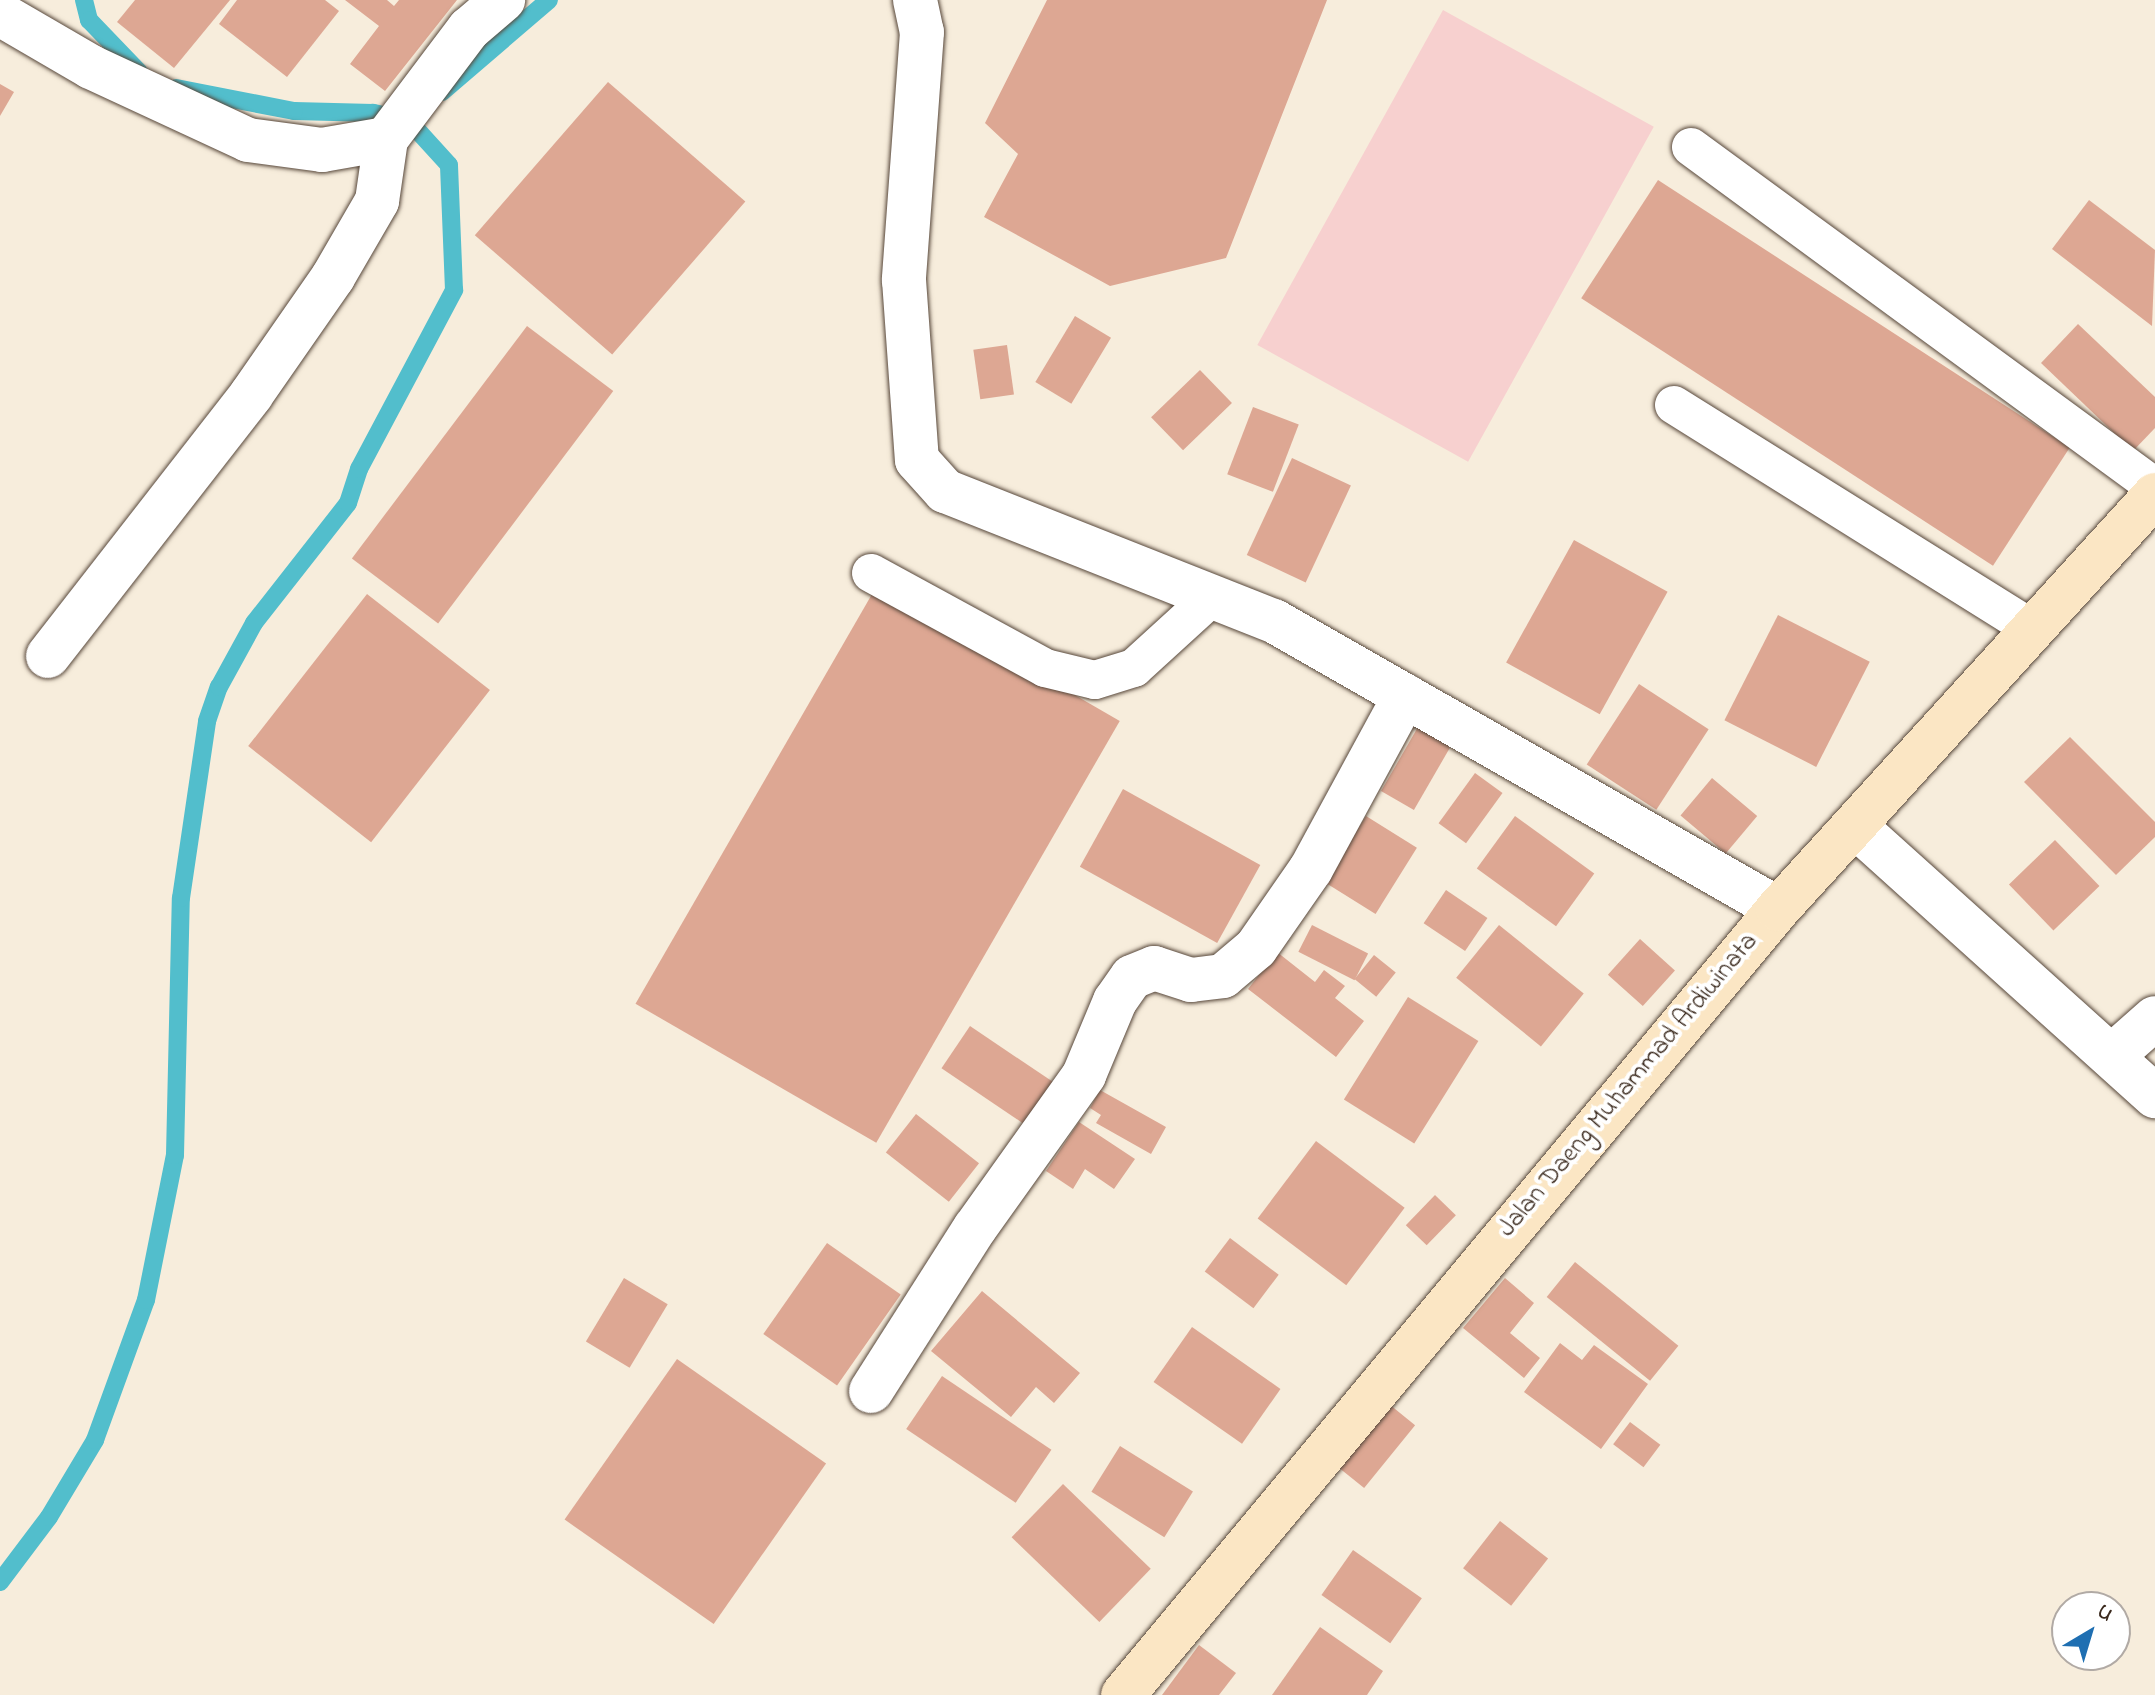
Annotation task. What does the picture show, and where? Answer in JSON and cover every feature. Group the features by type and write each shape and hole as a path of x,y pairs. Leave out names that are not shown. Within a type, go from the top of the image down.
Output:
{"main road":[{"name":"Jalan Daeng Muhammad Ardiwinata","path":"1123,1695 1778,909 2155,495"}],"street":[{"path":"48,656 251,395 333,277 377,201 386,139 469,29 503,0"},
{"path":"915,0 922,32 904,280 917,460 945,491 1274,621 1778,909"},
{"path":"0,14 91,67 248,140 322,150 386,139"},
{"path":"871,1391 975,1228 1084,1075 1115,1001 1132,977 1154,968 1191,980 1223,976 1256,948 1311,869 1405,696"},
{"path":"1855,826 2155,1096"},
{"path":"2112,1056 2155,1018"}],"lane":[{"path":"1691,147 2155,487"},
{"path":"1674,405 2031,628"},
{"path":"871,573 1045,668 1095,680 1134,668 1214,595"}],"shaded area":[{"path":"1443,10 1654,127 1468,462 1257,345"}],"building":[{"path":"135,0 230,0 174,68 117,22"},
{"path":"237,0 325,0 339,11 287,77 219,24"},
{"path":"345,0 387,0 394,6 399,0 457,0 385,91 350,64 379,26"},
{"path":"1047,0 1327,0 1226,258 1110,286 984,217 1018,154 985,123"},
{"path":"608,82 745,201 612,355 475,235"},
{"path":"0,84 14,92 0,116"},
{"path":"1658,180 2070,447 1993,566 1581,298"},
{"path":"2089,200 2155,250 2152,326 2052,249"},
{"path":"1075,316 1111,338 1071,404 1035,382"},
{"path":"2078,324 2155,397 2155,428 2133,451 2041,363"},
{"path":"527,326 613,391 438,623 352,558"},
{"path":"1007,345 1014,395 980,399 973,350"},
{"path":"1200,370 1232,403 1183,450 1151,417"},
{"path":"1253,407 1299,425 1273,492 1227,474"},
{"path":"1292,458 1351,485 1306,582 1247,555"},
{"path":"1574,540 1668,592 1600,714 1506,662"},
{"path":"879,582 1120,721 876,1143 636,1004"},
{"path":"367,594 490,690 371,842 248,746"},
{"path":"1778,615 1870,662 1816,767 1724,720"},
{"path":"1639,684 1709,729 1656,810 1587,765"},
{"path":"1418,727 1451,746 1414,810 1381,791"},
{"path":"2070,737 2155,822 2155,837 2116,875 2024,782"},
{"path":"1475,773 1503,793 1466,843 1439,823"},
{"path":"1712,778 1757,816 1726,853 1681,816"},
{"path":"1123,789 1260,865 1217,943 1080,867"},
{"path":"1366,816 1417,848 1376,914 1325,882"},
{"path":"1515,816 1594,874 1556,926 1477,869"},
{"path":"2055,840 2099,886 2053,930 2009,884"},
{"path":"1446,890 1487,918 1465,951 1424,923"},
{"path":"1312,925 1368,954 1355,980 1298,952"},
{"path":"1499,925 1584,994 1541,1046 1456,978"},
{"path":"1640,939 1675,970 1643,1006 1608,975"},
{"path":"1277,952 1315,982 1324,970 1345,986 1335,998 1364,1021 1336,1057 1248,989"},
{"path":"1374,955 1396,973 1376,997 1354,979"},
{"path":"1408,997 1478,1041 1414,1144 1344,1100"},
{"path":"970,1026 1055,1084 1027,1126 941,1068"},
{"path":"1100,1090 1166,1127 1151,1154 1096,1123 1101,1115 1090,1108"},
{"path":"916,1114 979,1163 949,1202 886,1153"},
{"path":"1079,1122 1135,1159 1114,1189 1085,1169 1073,1189 1046,1171"},
{"path":"1316,1141 1405,1208 1346,1285 1258,1218"},
{"path":"1435,1195 1456,1215 1427,1245 1406,1225"},
{"path":"1230,1238 1279,1275 1253,1308 1205,1272"},
{"path":"827,1243 901,1295 837,1386 763,1334"},
{"path":"1575,1262 1678,1346 1650,1381 1547,1297"},
{"path":"624,1278 668,1304 630,1368 586,1341"},
{"path":"1505,1278 1534,1303 1510,1333 1540,1358 1524,1378 1463,1328"},
{"path":"982,1291 1080,1373 1054,1403 1036,1387 1011,1417 931,1351"},
{"path":"1192,1327 1280,1389 1242,1444 1154,1382"},
{"path":"1560,1343 1582,1360 1594,1345 1648,1384 1601,1449 1524,1392"},
{"path":"677,1359 826,1463 714,1624 565,1520"},
{"path":"942,1376 1051,1450 1016,1503 906,1429"},
{"path":"1384,1400 1415,1425 1364,1488 1333,1463"},
{"path":"1630,1422 1660,1445 1643,1467 1613,1444"},
{"path":"1120,1446 1193,1492 1164,1537 1091,1492"},
{"path":"1063,1484 1151,1569 1099,1622 1012,1537"},
{"path":"1500,1521 1548,1559 1511,1606 1463,1568"},
{"path":"1353,1550 1422,1598 1390,1643 1321,1595"},
{"path":"1320,1627 1383,1671 1367,1695 1272,1695"},
{"path":"1199,1645 1236,1673 1219,1695 1162,1695"}],"waterway":[{"path":"84,0 89,20 139,72"},
{"path":"442,92 549,0"},
{"path":"0,1582 49,1517 95,1440 146,1300 175,1155 181,898 207,721 219,687 254,623 348,503 359,469 454,290 449,165 409,121 373,113 294,111 176,88"}]}
